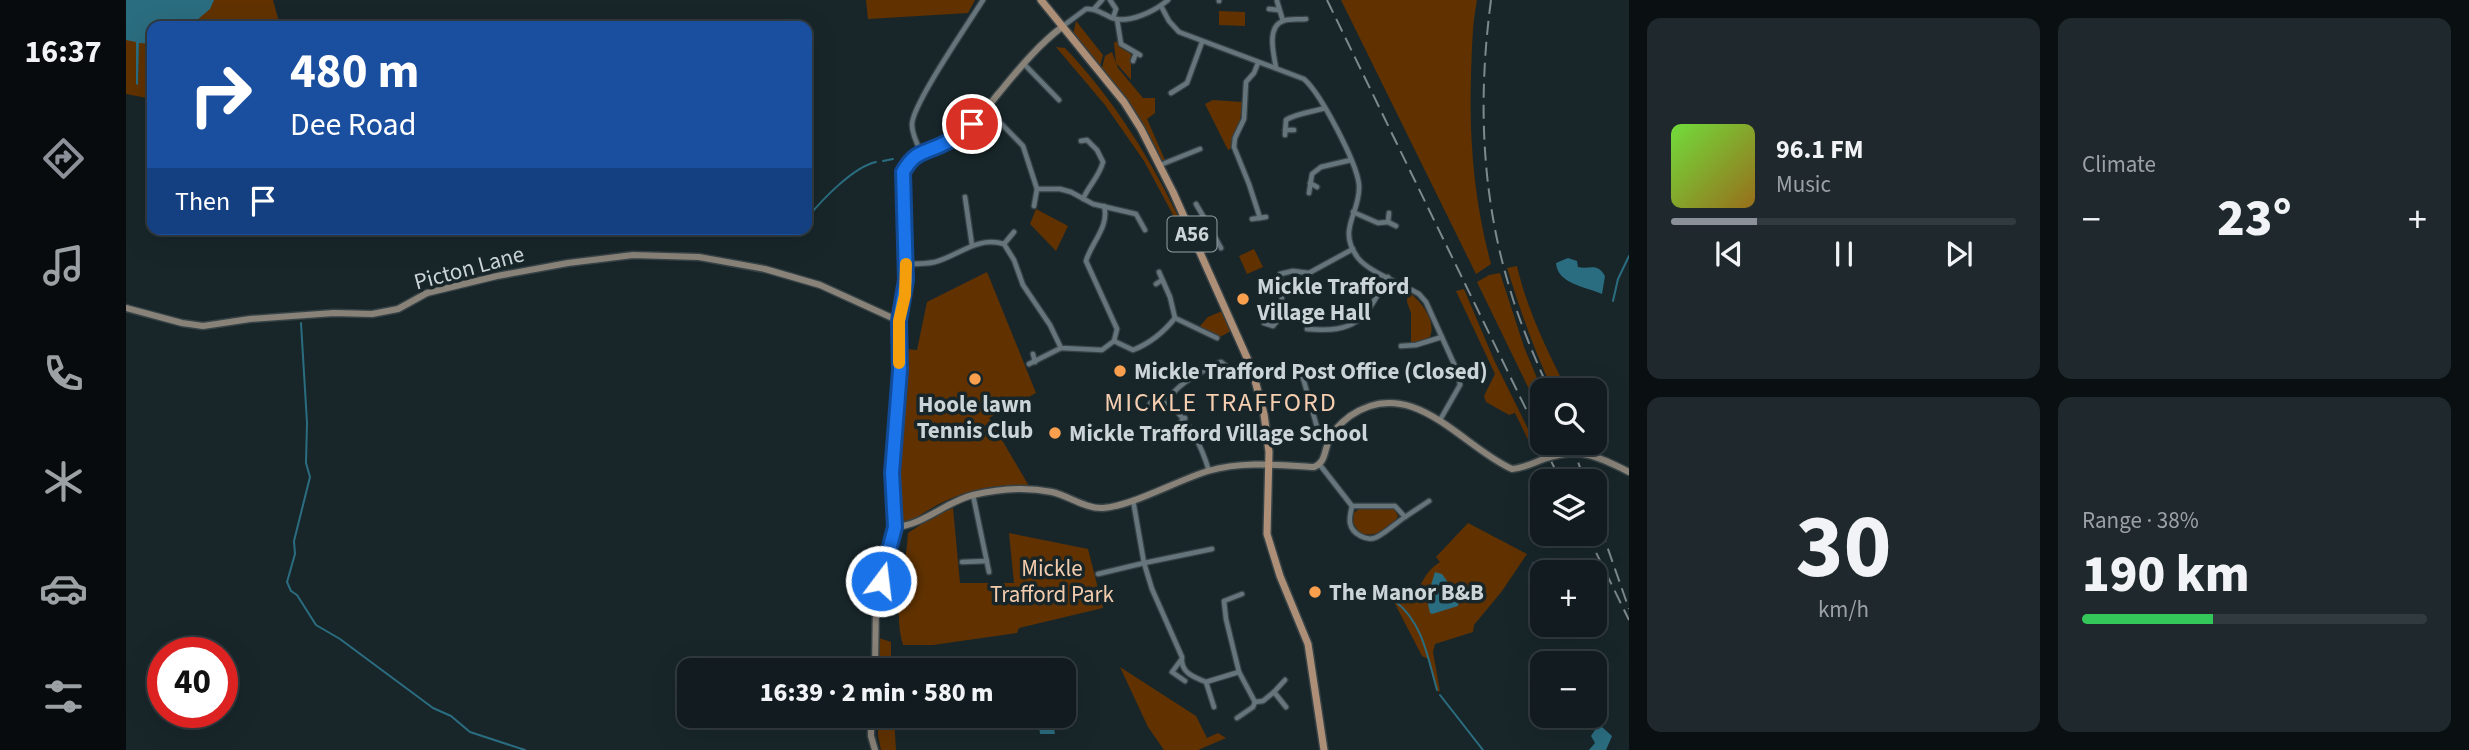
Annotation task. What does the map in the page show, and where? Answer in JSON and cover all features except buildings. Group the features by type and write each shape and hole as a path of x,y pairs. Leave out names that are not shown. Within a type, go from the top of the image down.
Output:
{"main road":[{"name":"A56","path":"1041,0 1124,103 1160,165 1252,369 1264,414 1269,464 1267,534 1280,576 1308,644 1324,750"}],"street":[{"path":"921,152 912,125 914,114 983,0"},
{"path":"1094,9 1102,0"},
{"path":"1110,0 1116,9 1115,19 1121,44 1138,54 1133,61"},
{"path":"874,658 876,601 895,527 892,473 900,370 899,321 905,295 906,264 903,172 910,160 921,152 952,139 972,124 1023,64 1062,27 1086,9 1094,9 1115,19 1138,16 1168,0"},
{"path":"1278,1 1278,10 1283,21"},
{"path":"1161,6 1169,21 1180,32 1304,79 1318,94 1351,160 1359,183 1358,198 1349,225 1353,250 1360,260 1419,293 1426,302 1460,382 1440,421"},
{"path":"1269,9 1278,10"},
{"path":"1276,68 1273,35 1277,26 1283,21 1306,19"},
{"path":"1171,93 1187,83 1202,42"},
{"path":"1258,63 1246,82 1244,119 1234,147 1250,184 1260,218"},
{"path":"1023,64 1059,100"},
{"path":"986,108 1023,146 1037,189 1034,206"},
{"path":"1294,130 1285,133 1286,120 1325,108"},
{"path":"1080,141 1087,140 1097,150 1103,162 1100,174 1087,189 1083,200"},
{"path":"1160,165 1200,149"},
{"path":"1309,193 1312,174 1321,167 1351,160"},
{"path":"1310,183 1317,187"},
{"path":"1037,189 1060,189 1083,200 1136,214 1145,230"},
{"path":"965,197 972,245"},
{"path":"1196,204 1221,248"},
{"path":"1029,365 1061,348 1102,350 1114,341 1117,329 1086,261 1104,223 1104,206"},
{"path":"1353,212 1378,223 1388,222 1396,226"},
{"path":"1388,222 1389,213"},
{"path":"1252,219 1266,217"},
{"path":"1190,229 1206,221"},
{"path":"1004,244 1014,232"},
{"path":"906,264 935,262 972,245 992,240 1004,244 1014,260 1023,285 1050,325 1061,348"},
{"path":"1264,323 1273,326 1280,319 1283,306 1280,274 1293,271 1309,273 1353,250"},
{"name":"Picton Lane","path":"126,308 203,326 250,319 334,313 372,314 398,309 427,293 496,276 633,255 699,257 765,269 830,289 899,321"},
{"path":"1159,272 1170,297 1175,318"},
{"path":"1307,329 1333,332 1352,324 1368,312 1388,277"},
{"path":"1156,284 1162,280"},
{"path":"1114,341 1133,350 1158,338 1175,318"},
{"path":"1175,318 1217,338"},
{"path":"1401,345 1416,345 1442,337"},
{"path":"1033,354 1035,362"},
{"path":"1170,404 1169,398 1173,393 1194,375 1221,362 1225,365"},
{"path":"1299,364 1319,435 1329,440"},
{"path":"1150,401 1170,404 1185,418 1200,443 1209,471"},
{"path":"1320,465 1329,440 1344,421 1364,408 1389,404 1421,409 1513,469 1559,454 1585,452 1629,472"},
{"path":"1154,441 1167,434 1185,418"},
{"path":"895,527 910,526 948,504 973,495 1030,490 1053,492 1102,508 1209,471 1238,465 1320,465"},
{"path":"1320,465 1352,506 1350,522 1353,530 1362,537 1377,537 1429,501"},
{"path":"973,495 989,572"},
{"path":"1133,499 1144,563 1185,670 1191,676 1206,682 1239,672"},
{"path":"1352,506 1395,506 1405,517"},
{"path":"1098,573 1212,549"},
{"path":"962,562 987,561"},
{"path":"1242,594 1224,601 1239,672 1255,702"},
{"path":"1181,660 1172,672 1185,681"},
{"path":"1255,702 1263,701 1285,680"},
{"path":"1206,682 1213,707"},
{"path":"1274,692 1286,707"},
{"path":"1237,718 1253,707 1255,702"},
{"path":"871,728 875,750"}],"green space":[{"path":"126,0 136,0 138,84 139,0 273,0 279,21 147,21 147,98 126,94"},
{"path":"866,0 975,0 968,13 868,19"},
{"path":"1341,0 1477,0 1472,57 1472,147 1480,217 1491,264 1476,274"},
{"path":"1219,11 1245,12 1245,26 1219,25"},
{"path":"1076,21 1103,55 1100,66 1073,35"},
{"path":"1117,41 1121,48 1131,54 1131,80 1116,63 1114,43"},
{"path":"1056,47 1065,48 1116,110 1144,153 1182,224 1179,226 1144,161 1105,105"},
{"path":"1112,52 1118,68 1143,98 1155,98 1155,113 1147,119 1165,160 1161,160 1135,114 1102,68 1105,56"},
{"path":"1213,100 1242,102 1240,125 1233,137 1232,148 1228,150 1205,104"},
{"path":"1036,209 1068,226 1056,251 1030,224"},
{"path":"1254,249 1263,267 1247,274 1239,256"},
{"path":"1517,266 1532,314 1561,378 1548,378 1507,268"},
{"name":"Hoole lawn Tennis Club","path":"987,272 1036,393 989,418 1029,486 997,486 966,493 938,505 910,522 905,521 897,511 904,349 917,350 927,302"},
{"path":"1500,273 1537,378 1530,378 1530,391 1477,282 1489,275"},
{"path":"1464,289 1494,360 1530,433 1530,444 1515,413 1509,415 1486,402 1484,396 1495,374 1456,291"},
{"path":"1408,292 1418,300 1430,318 1430,337 1417,343 1411,342"},
{"path":"1222,311 1231,331 1220,337 1199,327 1208,317"},
{"name":"Mickle Trafford Park","path":"953,508 960,583 1014,583 1009,533 1088,549 1103,608 1019,628 1017,633 933,645 903,645 899,604 908,533"},
{"path":"1360,508 1394,509 1398,516 1382,532 1359,533 1353,522 1354,513"},
{"path":"1468,523 1527,554 1474,625 1473,632 1435,644 1433,652 1440,691 1438,692 1428,659 1422,656 1394,602 1405,599 1417,590 1428,573 1440,562 1436,557"},
{"path":"879,638 891,642 891,658 879,658"},
{"path":"1120,667 1196,716 1207,738 1218,733 1226,738 1198,750 1164,750 1148,727"},
{"path":"878,728 895,728 896,750 881,750"}],"water":[{"path":"126,0 214,0 210,9 196,21 147,21 147,44 139,43 138,85 136,42 126,40"},
{"path":"1568,258 1577,261 1578,267 1596,268 1602,272 1605,276 1602,294 1574,284 1562,276 1556,263"},
{"path":"1435,572 1442,574 1459,598 1458,606 1432,614 1425,591 1431,585"},
{"path":"1039,728 1054,728 1055,734 1040,734"},
{"path":"1596,728 1603,728 1612,736 1606,750 1589,750 1595,743 1591,736"}],"waterway":[{"path":"883,161 893,159"},
{"path":"812,213 848,177 876,162"},
{"path":"1613,301 1618,279 1629,256"},
{"path":"301,323 307,423 306,463 310,477 287,582 291,591 297,595 316,625 340,639 433,708 451,716 470,732 525,750"},
{"path":"1396,602 1413,620 1427,654 1437,690"},
{"path":"1440,695 1483,750"}],"railway":[{"path":"1327,0 1530,417"},
{"path":"1491,0 1484,72 1484,108 1493,216 1513,299 1544,378"},
{"path":"1548,455 1555,469"},
{"path":"1575,455 1581,469"},
{"path":"1593,546 1629,620"},
{"path":"1607,546 1629,609"}],"slow traffic":[{"path":"899,363 899,321 905,295 906,264"}],"place":[{"name":"Mickle Trafford Village Hall","path":"1243,299"},
{"name":"Mickle Trafford Post Office (Closed)","path":"1120,371"},
{"name":"Hoole lawn Tennis Club","path":"975,379"},
{"name":"Mickle Trafford Village School","path":"1055,433"},
{"name":"The Manor B&B","path":"1315,592"}],"district":[{"name":"MICKLE TRAFFORD","path":"1221,402"}],"route":[{"path":"881,581 895,527 892,473 900,370 899,321 906,280 903,172 910,160 921,152 952,139 972,124"}]}
